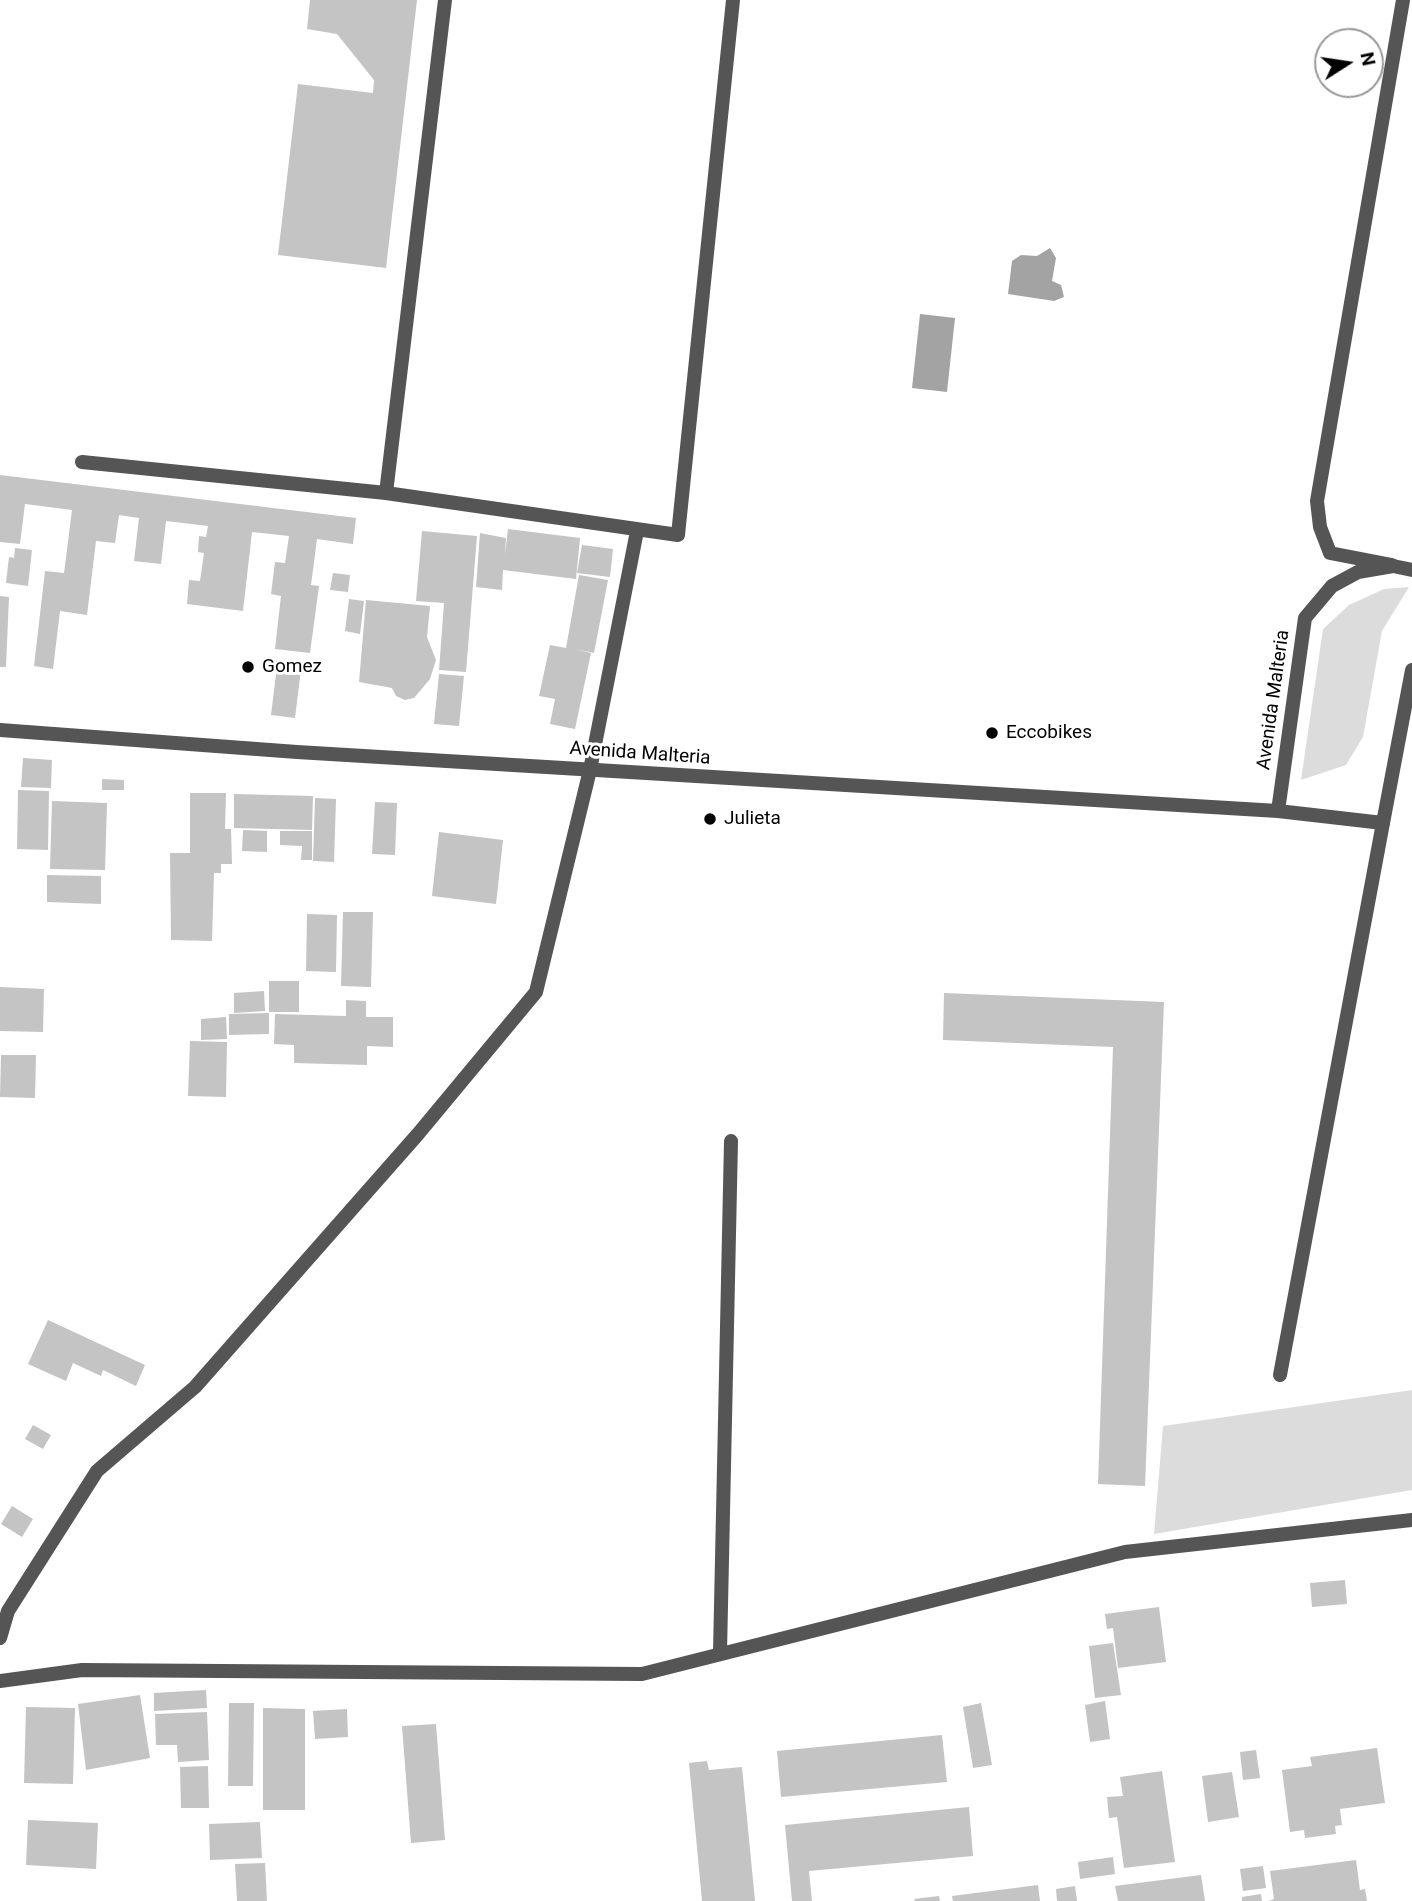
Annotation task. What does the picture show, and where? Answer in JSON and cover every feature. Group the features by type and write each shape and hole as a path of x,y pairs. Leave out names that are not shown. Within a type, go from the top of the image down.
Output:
{"street":[{"path":"386,493 445,0"},
{"path":"82,462 386,493 678,535 733,0"},
{"name":"Avenida Malteria","path":"1403,0 1317,501 1320,527 1330,553 1412,570"},
{"path":"0,1638 8,1611 97,1471 195,1387 418,1134 536,992 590,770 637,531"},
{"name":"Avenida Malteria","path":"1278,811 1305,618 1332,586 1358,572 1393,566"},
{"path":"1280,1375 1412,670"},
{"name":"Avenida Malteria","path":"0,730 590,770 1278,811 1383,823"},
{"path":"720,1652 731,1141"},
{"path":"0,1681 82,1670 642,1674 720,1652 1125,1552 1412,1520"}],"shaded area":[{"path":"1050,248 1056,258 1052,281 1061,285 1064,297 1054,301 1008,294 1012,261 1021,255 1037,256"},
{"path":"920,314 955,318 947,392 912,388"},
{"path":"1409,587 1382,631 1363,737 1346,765 1301,780 1323,629 1349,605 1384,589"},
{"path":"1412,1390 1412,1490 1154,1534 1163,1426"}],"building":[{"path":"310,0 417,0 386,268 278,255 298,84 373,93 374,80 337,34 307,29"},
{"path":"0,475 356,518 353,544 317,539 311,585 319,586 310,653 275,649 281,596 271,594 275,562 285,563 289,536 252,532 243,611 187,604 189,580 200,581 204,553 198,552 199,536 206,537 208,526 166,521 161,564 134,561 139,518 119,515 115,543 96,541 87,615 60,611 53,669 34,666 45,571 64,573 72,510 25,504 20,544 0,542"},
{"path":"508,529 580,538 576,579 503,570 502,590 476,587 480,533 506,538 505,555"},
{"path":"422,531 477,536 466,672 439,670 444,603 416,601"},
{"path":"582,545 613,549 610,577 577,573"},
{"path":"15,548 32,550 28,586 6,583 9,557 14,558"},
{"path":"333,573 350,575 348,592 330,590"},
{"path":"579,575 608,580 594,653 575,649 591,653 575,729 550,724 555,699 539,696 550,645 566,648"},
{"path":"0,596 9,597 6,667 0,667"},
{"path":"349,599 364,601 360,634 345,631"},
{"path":"366,600 430,606 427,637 436,660 430,679 414,698 405,700 396,696 392,688 359,682"},
{"path":"277,666 301,669 295,718 271,715"},
{"path":"439,674 464,676 459,726 434,724"},
{"path":"23,758 52,760 51,788 21,787"},
{"path":"102,779 124,780 124,790 102,790"},
{"path":"18,790 49,791 48,850 17,849"},
{"path":"190,793 226,793 225,829 231,829 232,864 221,864 221,873 214,873 212,941 171,940 170,853 190,853"},
{"path":"234,794 313,796 312,830 234,828"},
{"path":"315,798 336,799 334,862 313,861"},
{"path":"52,801 107,803 105,870 50,869"},
{"path":"375,802 397,803 395,855 372,854"},
{"path":"243,830 267,831 267,852 242,851"},
{"path":"280,831 312,831 312,860 301,860 302,846 280,845"},
{"path":"439,832 503,840 496,904 432,896"},
{"path":"47,875 101,876 101,904 47,902"},
{"path":"343,912 373,912 371,987 341,986"},
{"path":"307,914 337,915 336,972 306,971"},
{"path":"269,981 299,981 299,1012 269,1012"},
{"path":"0,987 44,989 43,1032 0,1031"},
{"path":"264,991 265,1011 234,1013 234,993"},
{"path":"944,993 1164,1002 1145,1486 1098,1484 1113,1047 943,1040"},
{"path":"346,1000 366,1001 366,1017 393,1017 393,1047 367,1046 367,1065 294,1063 294,1045 274,1044 275,1014 346,1016"},
{"path":"269,1013 269,1034 229,1035 229,1014"},
{"path":"226,1017 227,1039 201,1040 201,1019"},
{"path":"190,1041 227,1042 226,1097 188,1096"},
{"path":"1,1055 36,1055 35,1098 0,1097"},
{"path":"48,1320 145,1365 136,1386 103,1370 101,1376 73,1363 66,1381 28,1364"},
{"path":"33,1425 51,1435 43,1449 25,1439"},
{"path":"12,1506 33,1519 22,1537 1,1524"},
{"path":"1345,1580 1347,1604 1312,1607 1310,1583"},
{"path":"1159,1607 1166,1662 1118,1668 1113,1628 1107,1629 1105,1614"},
{"path":"1113,1643 1121,1695 1095,1698 1089,1646"},
{"path":"206,1690 207,1708 154,1711 154,1693"},
{"path":"140,1695 150,1758 86,1770 78,1704"},
{"path":"1105,1701 1110,1739 1090,1742 1085,1705"},
{"path":"229,1703 254,1703 253,1786 228,1786"},
{"path":"981,1703 992,1765 973,1768 963,1707"},
{"path":"26,1707 75,1708 73,1784 24,1783"},
{"path":"263,1708 305,1709 305,1810 263,1810"},
{"path":"347,1709 348,1737 315,1739 313,1711"},
{"path":"207,1712 209,1760 178,1762 177,1745 156,1745 155,1714"},
{"path":"436,1724 445,1840 411,1843 402,1726"},
{"path":"942,1735 947,1782 781,1797 777,1751"},
{"path":"1377,1748 1385,1803 1340,1809 1342,1825 1335,1826 1336,1834 1305,1838 1304,1830 1290,1832 1282,1770 1312,1766 1310,1757"},
{"path":"1256,1750 1260,1778 1243,1780 1240,1752"},
{"path":"707,1761 709,1770 742,1767 755,1901 702,1901 689,1763"},
{"path":"208,1766 209,1808 181,1808 180,1767"},
{"path":"1162,1771 1175,1862 1124,1868 1117,1817 1109,1818 1107,1797 1123,1796 1120,1777"},
{"path":"1232,1772 1239,1817 1208,1822 1202,1776"},
{"path":"969,1807 973,1856 809,1871 812,1901 792,1901 785,1825"},
{"path":"28,1820 98,1823 96,1869 26,1865"},
{"path":"260,1822 262,1858 210,1860 209,1824"},
{"path":"1113,1857 1115,1874 1080,1879 1078,1862"},
{"path":"1356,1860 1360,1890 1365,1889 1367,1901 1268,1901 1274,1899 1270,1871"},
{"path":"265,1863 267,1901 237,1901 235,1864"},
{"path":"1263,1866 1266,1888 1243,1891 1240,1869"},
{"path":"1201,1875 1205,1901 1118,1901 1115,1886"},
{"path":"1038,1885 1040,1901 953,1901 952,1896"},
{"path":"1075,1886 1077,1901 1057,1901 1056,1889"},
{"path":"1261,1894 1262,1901 1242,1901 1242,1897"},
{"path":"939,1896 940,1901 914,1899"}],"place":[{"name":"Gomez","path":"248,667"},
{"name":"Eccobikes","path":"992,733"},
{"name":"Julieta","path":"710,819"}]}
